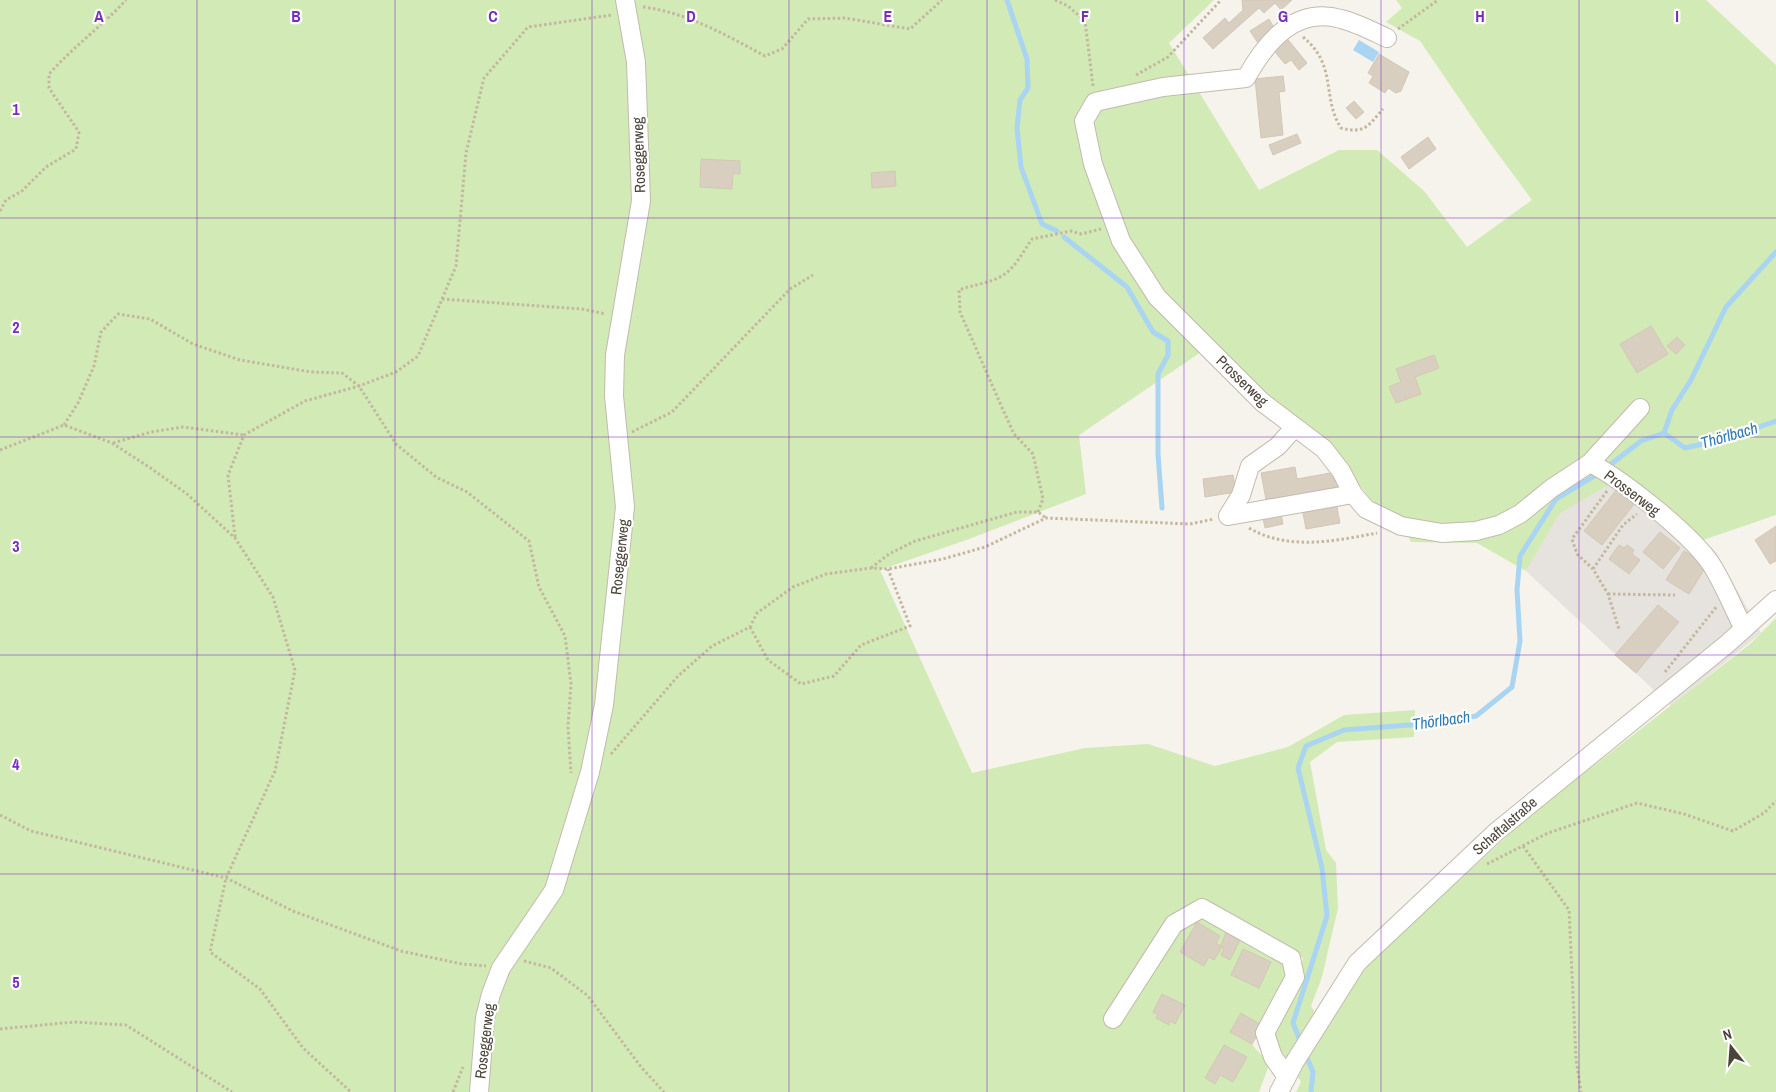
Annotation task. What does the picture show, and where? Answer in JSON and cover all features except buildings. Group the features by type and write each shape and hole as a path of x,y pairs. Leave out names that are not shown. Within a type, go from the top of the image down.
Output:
{"street":[{"name":"Roseggerweg","path":"479,1092 485,1018 491,994 505,962 554,890 590,772 604,705 625,507 614,396 615,355 641,200 636,62 626,6"},
{"path":"1095,102 1163,87 1246,78 1260,53 1276,36 1305,17 1340,18 1387,38"},
{"name":"Prosserweg","path":"1095,102 1084,121 1093,164 1120,241 1158,297 1262,402 1324,449 1340,470 1353,494 1366,509 1401,526 1442,532 1476,531 1499,525 1520,514 1552,488 1594,465 1649,504 1706,558 1727,594 1744,630"},
{"path":"1594,465 1640,408"},
{"path":"1228,516 1241,496 1250,466 1278,446 1294,428"},
{"path":"1228,516 1353,494"},
{"name":"Schaftalstraße","path":"1287,1077 1356,963 1496,832 1744,630 1776,600"},
{"path":"1113,1019 1174,924 1202,908 1291,958 1295,977 1265,1033 1273,1057 1287,1077"}],"path":[{"path":"0,212 6,200 22,191 46,167 76,149 79,132 48,88 49,74 82,42 103,25 126,0"},
{"path":"112,444 151,432 184,428 244,435 305,401 359,386 396,372 418,356 456,266 466,152 484,78 528,27 626,6 667,10 717,30 765,56 782,49 808,20 845,18 910,29 942,0"},
{"path":"1055,0 1068,6 1085,21 1095,102"},
{"path":"1131,78 1168,57 1221,0"},
{"path":"1387,38 1438,0"},
{"path":"1291,27 1310,43 1326,67 1333,115 1341,128 1354,131 1366,128 1383,109"},
{"path":"1038,512 1043,499 1032,454 1014,434 1000,404 960,312 959,290 973,284 999,278 1013,267 1032,239 1070,231 1081,234 1115,225"},
{"path":"618,440 672,412 790,289 813,275"},
{"path":"442,299 582,309 621,318"},
{"path":"0,450 64,425 78,403 94,366 101,332 118,314 150,319 193,344 240,360 311,372 342,373 359,386 396,444 436,477 468,492 529,541 539,587 565,636 571,684 568,727 571,774"},
{"path":"64,425 112,444 187,494 235,538 272,597 295,670 275,771 226,878 210,952 260,989 303,1048 351,1092"},
{"path":"235,538 228,475 244,435"},
{"path":"1616,480 1572,539 1577,554 1593,569 1608,594 1619,629"},
{"path":"1593,569 1623,524 1649,504"},
{"path":"871,568 889,554 916,541 952,533 1017,512 1038,512 1046,518"},
{"path":"590,772 598,770 678,676 712,646 750,627 757,613 793,587 826,574 871,568 888,569 943,560 986,547 1046,518 1190,524 1228,516 1264,537 1289,542 1335,541 1401,526"},
{"path":"750,627 768,660 801,684 834,676 861,645 910,626 888,569"},
{"path":"1608,594 1676,595"},
{"path":"1663,676 1703,622 1727,594"},
{"path":"1482,866 1548,833 1637,803 1684,814 1733,831 1764,813 1776,801"},
{"path":"0,816 31,831 226,878 293,911 401,951 462,964 505,962 551,968 588,996 641,1067 664,1092"},
{"path":"1523,846 1568,910 1576,1060 1581,1092"},
{"path":"0,1029 74,1022 126,1025 232,1092"}],"shaded area":[{"path":"1629,476 1716,552 1761,633 1671,706 1526,571 1558,514 1603,488"}],"green space":[{"path":"0,0 1214,0 1169,43 1259,190 1339,150 1377,150 1424,191 1467,247 1532,200 1487,139 1420,41 1386,22 1402,8 1396,0 1706,0 1776,65 1776,515 1703,540 1629,476 1603,488 1559,514 1526,571 1477,543 1411,542 1399,518 1371,500 1347,468 1201,352 1079,435 1086,494 969,539 880,570 972,773 1085,748 1148,744 1215,766 1288,747 1344,715 1415,710 1414,737 1337,742 1310,762 1326,850 1336,863 1338,908 1322,977 1311,1006 1326,1030 1368,964 1529,816 1750,644 1776,618 1776,1092 1296,1092 1301,1082 1273,1038 1299,981 1303,958 1282,946 1286,963 1286,982 1252,1044 1269,1065 1259,1092 0,1092"}],"water":[{"path":"1359,40 1379,52 1373,62 1353,50"}],"waterway":[{"path":"1007,0 1027,59 1028,88 1020,100 1017,128 1021,167 1042,224 1057,231"},
{"path":"1064,237 1127,287 1153,332 1168,341 1168,355 1158,374 1158,454 1162,508"},
{"path":"1664,433 1672,410 1691,380 1726,307 1776,252"},
{"name":"Thörlbach","path":"1606,468 1641,441 1664,433 1685,448 1724,439 1776,421"},
{"name":"Thörlbach","path":"1301,1043 1293,1023 1327,916 1322,868 1298,768 1306,746 1344,730 1436,723 1476,716 1512,687 1520,641 1517,590 1520,556 1556,499 1599,473"},
{"name":"Thörlbach","path":"1305,1053 1313,1072 1311,1092"}]}
